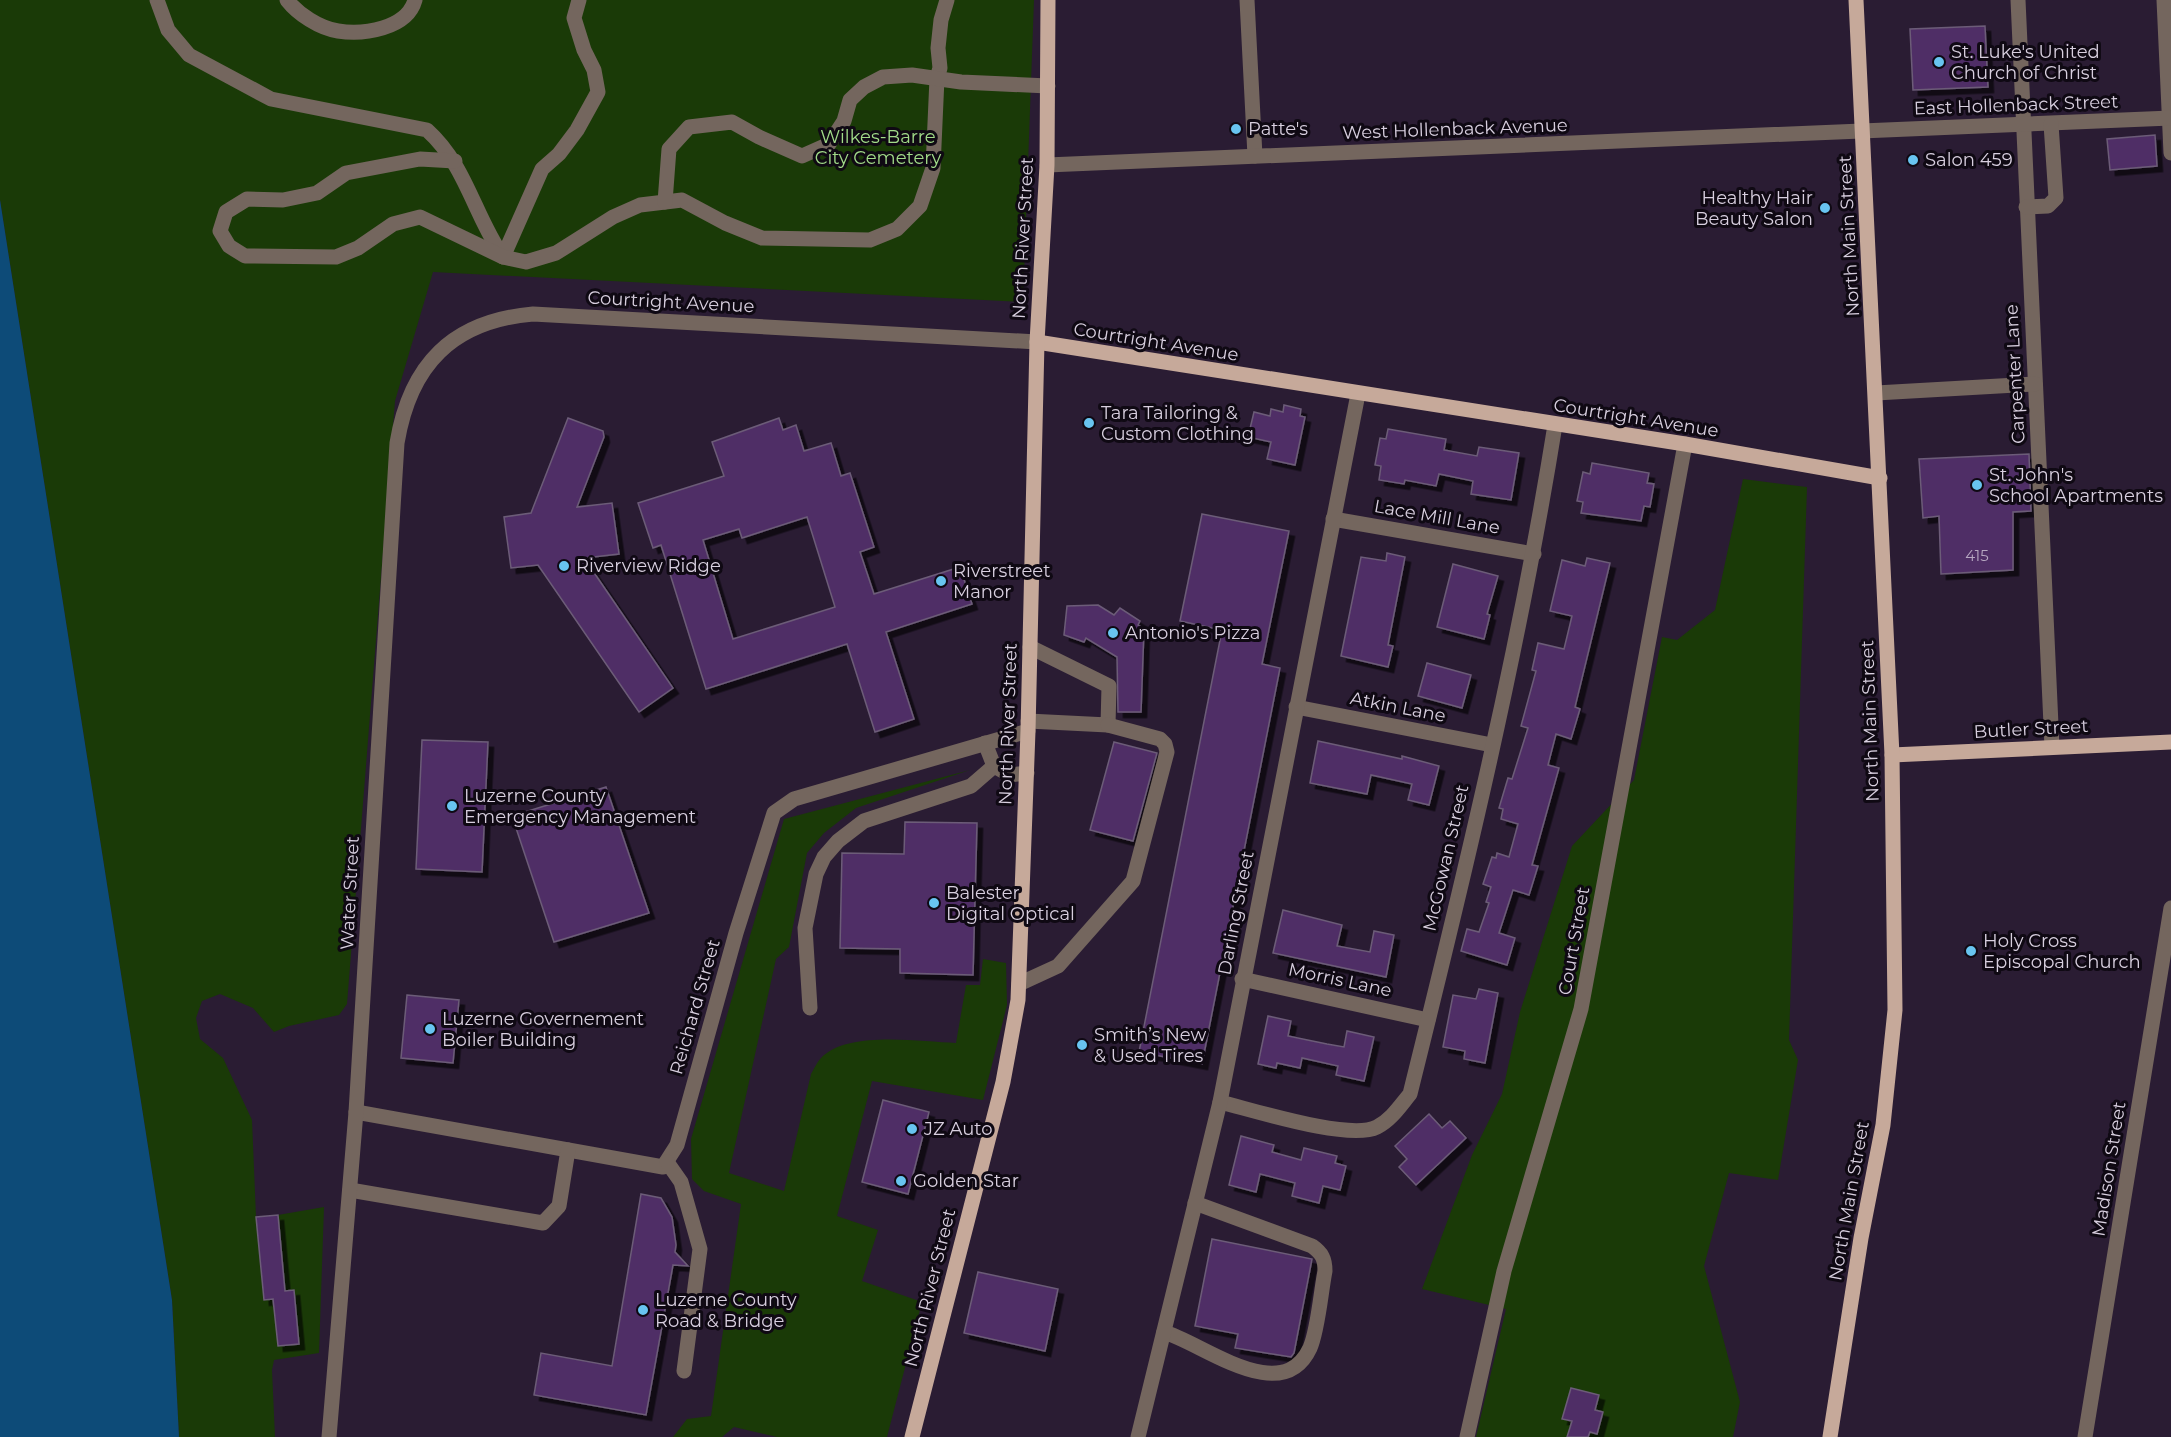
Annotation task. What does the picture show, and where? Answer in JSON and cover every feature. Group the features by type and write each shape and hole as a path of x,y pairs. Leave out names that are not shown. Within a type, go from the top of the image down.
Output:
{"main road":[{"name":"North River Street","path":"912,1437 1003,1082 1019,984 1027,773 1037,342 1047,165 1048,0"},
{"name":"North Main Street","path":"1830,1437 1861,1238 1883,1125 1895,1010 1892,755 1856,0"},
{"name":"Courtright Avenue","path":"1037,342 1685,444 1880,478"},
{"name":"Butler Street","path":"1892,755 2171,742"}],"street":[{"path":"158,0 168,30 189,55 271,99 427,129 443,144 455,161 475,201 486,233 503,257"},
{"path":"287,0 297,13 337,31 368,31 393,25 412,9 414,0"},
{"path":"503,257 542,169 559,154 577,129 598,92 594,70 574,18 579,0"},
{"path":"455,161 420,159 383,165 346,172 317,193 283,200 247,199 226,212 220,231 229,246 245,256 336,257 358,248 393,224 420,217 503,257 526,262 556,253 613,218 640,205 682,200 725,223 762,238 870,240 897,229 920,206 933,168 937,78 940,68 938,48 941,20 947,0"},
{"path":"1247,0 1255,156"},
{"name":"Carpenter Lane","path":"2018,0 2052,747"},
{"path":"2164,0 2171,153"},
{"path":"665,202 666,163 669,148 689,127 732,122 802,156 829,144 836,136 850,100 864,87 883,77 912,75 1048,86"},
{"name":"East Hollenback Street","path":"1863,131 2170,118"},
{"path":"2026,207 2048,206 2056,198 2051,124"},
{"name":"West Hollenback Avenue","path":"1047,165 1863,131"},
{"name":"Courtright Avenue","path":"432,359 454,340 478,326 510,316 542,314 1037,342"},
{"name":"Water Street","path":"329,1437 356,1112 397,443 402,412 410,394 432,359"},
{"path":"1876,393 2035,384"},
{"name":"Darling Street","path":"1138,1437 1220,1101 1358,394"},
{"name":"McGowan Street","path":"1220,1101 1344,1132 1376,1128 1394,1113 1410,1094 1492,745 1534,554 1555,425"},
{"name":"Court Street","path":"1467,1437 1504,1271 1581,1009 1685,444"},
{"name":"Lace Mill Lane","path":"1333,519 1534,554"},
{"path":"1030,647 1109,686 1108,724"},
{"name":"Atkin Lane","path":"1296,707 1492,745"},
{"name":"Reichard Street","path":"667,1162 677,1145 736,933 774,813 794,799 985,743 1028,726 1108,724 1160,739 1166,744 1167,752 1132,881 1058,966 1019,984"},
{"path":"985,743 994,766 1010,775 1027,773"},
{"path":"810,1008 805,928 816,874 824,857 838,840 864,821 971,786 994,766"},
{"name":"Madison Street","path":"2085,1437 2171,908"},
{"name":"Morris Lane","path":"1242,979 1428,1020"},
{"path":"356,1112 663,1167 667,1162 681,1182 700,1249 684,1371"},
{"path":"350,1190 543,1223 559,1206 568,1150"},
{"path":"1164,1332 1186,1339 1215,1357 1245,1368 1275,1373 1287,1373 1293,1369 1311,1346 1325,1270 1325,1261 1320,1252 1312,1246 1195,1203"}],"green space":[{"name":"Wilkes-Barre City Cemetery","path":"0,0 1034,0 1023,302 433,272 395,401 347,1004 339,1015 289,1026 274,1032 253,1008 220,994 202,1001 196,1018 200,1039 223,1058 252,1120 256,1217 265,1300 294,1290 285,1291 278,1215 324,1207 319,1353 274,1360 272,1370 275,1437 179,1437 172,1300 0,200"},
{"path":"1743,479 1807,487 1789,1040 1798,1060 1778,1180 1729,1173 1704,1266 1740,1402 1733,1437 1476,1437 1506,1309 1422,1289 1472,1155 1502,1094 1520,1012 1572,846 1634,780 1662,637 1677,640 1715,610"},
{"path":"970,770 856,808 824,833 807,853 789,947 776,959 729,1173 784,1191 811,1074 821,1058 833,1049 866,1041 905,1040 956,1043 966,985 980,985 983,959 1006,963 1007,1005 983,1100 872,1081 837,1216 878,1230 862,1281 922,1302 887,1437 777,1437 734,1427 722,1437 673,1437 687,1419 711,1416 741,1204 704,1191 692,1179 691,1139 784,819"}],"water":[{"path":"0,200 172,1300 179,1437 0,1437"}],"building":[{"path":"1985,26 1988,87 1913,90 1910,29"},
{"path":"2155,135 2157,166 2110,170 2107,139"},
{"path":"1284,405 1301,409 1300,416 1305,417 1295,465 1267,459 1271,442 1248,437 1254,412 1270,416 1271,409 1283,412"},
{"name":"Riverview Ridge","path":"568,418 603,431 604,437 577,507 612,503 619,554 584,558 673,688 639,712 538,565 511,568 504,517 531,513"},
{"name":"Riverstreet Manor","path":"779,418 783,430 796,425 804,451 831,443 841,476 850,473 874,547 860,552 874,594 960,567 972,604 886,632 914,719 875,732 847,644 706,689 661,545 653,548 638,503 724,476 712,442","holes":["807,517 835,607 733,639 703,540 739,529 742,538"]},
{"path":"1388,429 1446,439 1444,450 1477,456 1479,447 1519,453 1511,500 1471,494 1473,481 1439,474 1436,486 1405,480 1404,484 1379,480 1381,466 1375,465 1380,438 1386,439"},
{"path":"2029,454 2031,511 2013,512 2013,570 1941,574 1939,516 1923,518 1919,459"},
{"path":"1592,463 1649,473 1647,483 1654,484 1650,507 1644,506 1641,521 1581,513 1583,502 1577,501 1583,472 1590,474"},
{"path":"1202,514 1289,531 1262,664 1280,668 1202,1064 1139,1052 1222,630 1180,621"},
{"path":"1387,553 1405,557 1388,645 1393,646 1388,667 1341,656 1361,557 1386,561"},
{"path":"1587,558 1610,563 1575,707 1580,709 1571,739 1556,734 1548,765 1559,768 1532,865 1538,866 1529,895 1513,890 1499,933 1515,938 1507,965 1461,951 1467,929 1479,932 1489,903 1486,902 1491,887 1483,884 1492,857 1496,858 1497,853 1509,857 1518,824 1501,819 1503,809 1499,808 1508,778 1512,779 1528,728 1521,726 1536,671 1532,670 1538,643 1564,649 1572,616 1550,611 1562,560 1585,566"},
{"path":"1453,564 1498,576 1487,614 1490,615 1484,639 1437,627"},
{"path":"1098,605 1114,615 1120,608 1140,621 1138,625 1144,629 1141,712 1118,712 1117,657 1086,638 1084,642 1064,635 1067,606"},
{"path":"1427,663 1471,675 1462,708 1418,696"},
{"name":"Luzerne County Emergency Management","path":"422,740 488,742 482,872 416,869"},
{"path":"1318,741 1402,759 1402,756 1439,766 1429,805 1408,800 1412,784 1371,775 1367,794 1310,783"},
{"path":"1114,742 1157,753 1133,841 1090,830"},
{"path":"606,787 649,913 554,942 512,816"},
{"path":"905,822 977,823 973,975 900,973 900,949 840,948 842,853 904,854"},
{"path":"1283,910 1342,925 1337,946 1370,952 1374,931 1394,935 1386,977 1273,953"},
{"path":"1479,989 1498,993 1485,1063 1464,1059 1465,1051 1443,1047 1453,995 1476,999"},
{"name":"Luzerne Governement Boiler Building","path":"407,995 459,1000 453,1063 401,1058"},
{"path":"1268,1016 1291,1021 1288,1036 1327,1044 1344,1047 1347,1031 1374,1037 1364,1081 1336,1075 1338,1066 1302,1058 1300,1068 1277,1063 1276,1068 1258,1064"},
{"path":"883,1100 929,1112 908,1194 862,1182"},
{"path":"1429,1114 1442,1128 1450,1121 1466,1138 1416,1185 1399,1167 1407,1159 1395,1146"},
{"path":"1241,1136 1274,1145 1272,1152 1301,1160 1304,1148 1337,1156 1335,1163 1346,1166 1340,1190 1323,1186 1319,1203 1292,1196 1295,1183 1260,1174 1256,1192 1229,1185"},
{"name":"Luzerne County Road & Bridge","path":"641,1194 661,1198 672,1217 675,1252 688,1266 673,1265 646,1415 534,1395 541,1353 612,1366"},
{"path":"278,1215 285,1291 294,1290 299,1344 278,1346 273,1299 264,1300 256,1217"},
{"path":"1212,1239 1312,1259 1294,1353 1291,1357 1235,1348 1238,1334 1195,1326"},
{"path":"978,1272 1058,1289 1045,1351 964,1333"},
{"path":"1571,1388 1599,1395 1595,1410 1603,1412 1597,1434 1590,1432 1588,1437 1567,1437 1572,1421 1562,1419"}],"place":[{"name":"St. Luke's United Church of Christ","path":"1939,62"},
{"name":"Patte's","path":"1236,129"},
{"name":"Salon 459","path":"1913,160"},
{"name":"Healthy Hair Beauty Salon","path":"1825,208"},
{"name":"Tara Tailoring & Custom Clothing","path":"1089,423"},
{"name":"St. John's School Apartments","path":"1977,485"},
{"name":"Riverview Ridge","path":"564,566"},
{"name":"Riverstreet Manor","path":"941,581"},
{"name":"Antonio's Pizza","path":"1113,633"},
{"name":"Luzerne County Emergency Management","path":"452,806"},
{"name":"Balester Digital Optical","path":"934,903"},
{"name":"Holy Cross Episcopal Church","path":"1971,951"},
{"name":"Luzerne Governement Boiler Building","path":"430,1029"},
{"name":"Smith’s New & Used Tires","path":"1082,1045"},
{"name":"JZ Auto","path":"912,1129"},
{"name":"Golden Star","path":"901,1181"},
{"name":"Luzerne County Road & Bridge","path":"643,1310"}]}
